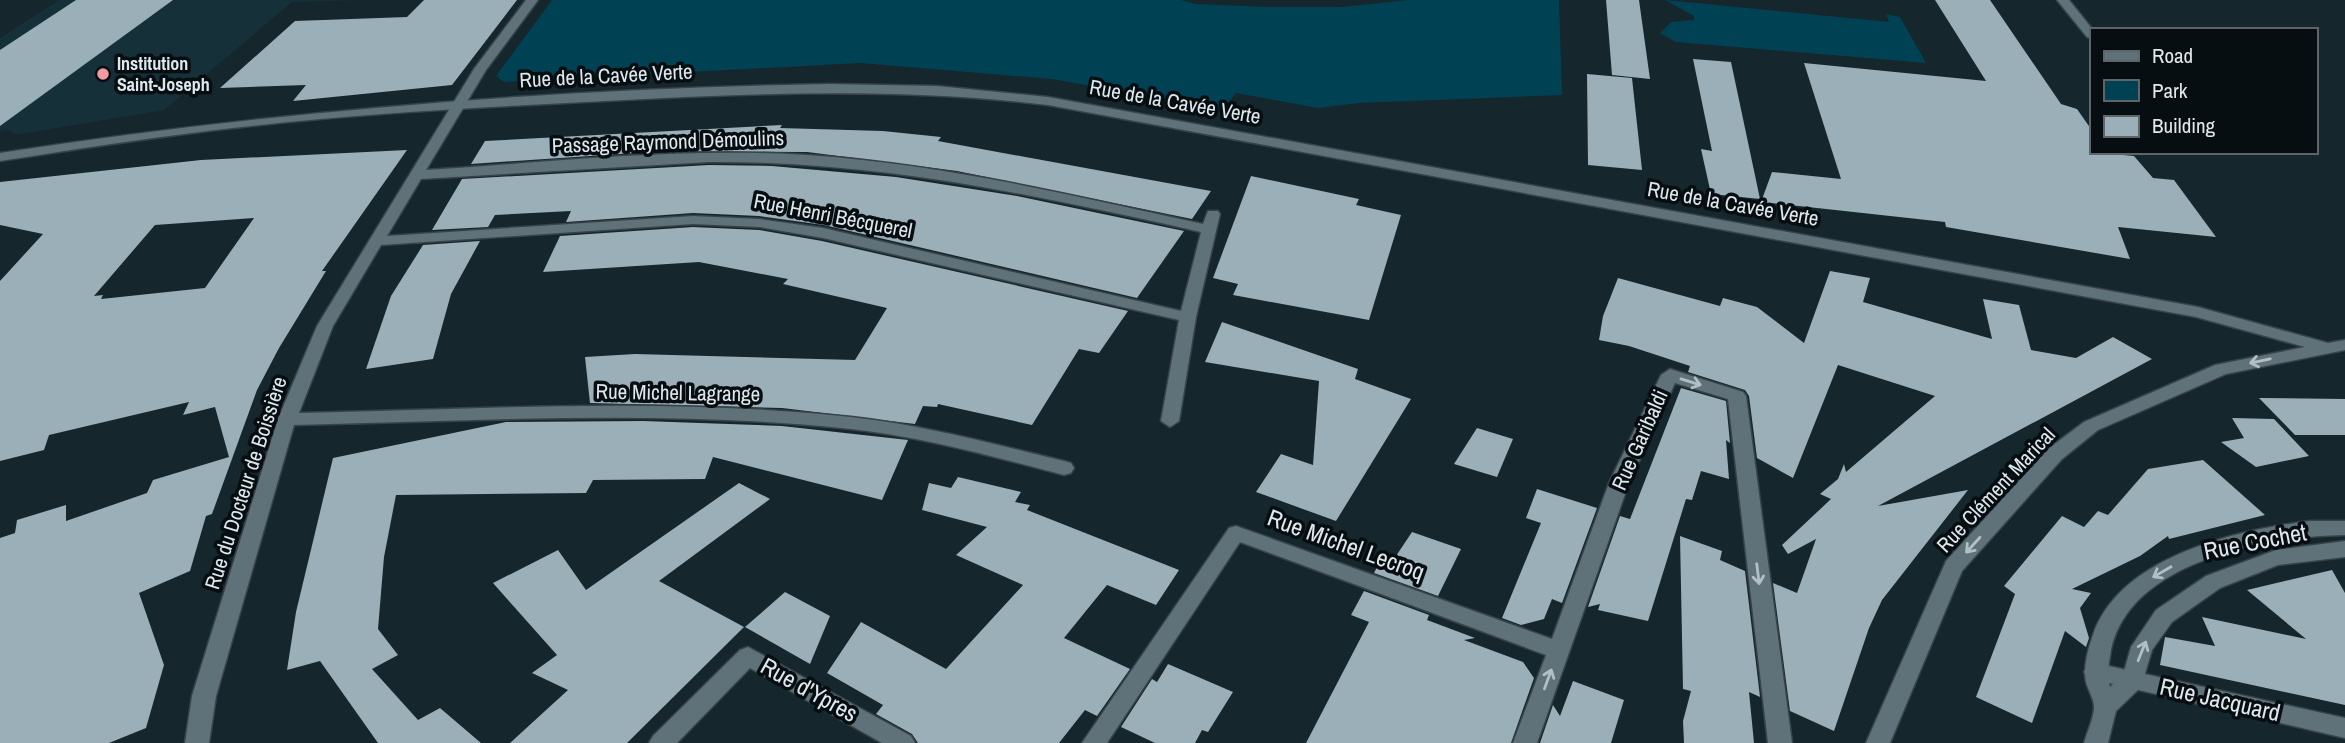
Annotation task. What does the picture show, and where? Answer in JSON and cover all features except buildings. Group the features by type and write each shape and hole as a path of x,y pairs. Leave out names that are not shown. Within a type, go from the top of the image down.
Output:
{"street":[{"name":"Rue du Docteur de Boissière","path":"198,743 204,696 287,419 325,326 379,241 480,69 532,0"},
{"path":"2063,0 2090,33"},
{"name":"Rue de la Cavée Verte","path":"0,157 200,128 458,105 781,87 877,86 970,90 1048,101 2198,312 2336,346"},
{"name":"Passage Raymond Démoulins","path":"418,175 707,158 805,159 915,169 1210,221 1188,317"},
{"name":"Rue Henri Bécquerel","path":"379,241 693,220 759,223 823,233 1188,317"},
{"path":"1170,421 1188,317"},
{"name":"Rue Clément Marical","path":"1878,743 1953,567 2055,454 2091,426 2221,369 2336,346"},
{"name":"Rue Garibaldi","path":"1525,743 1619,483 1670,375 1737,396 1780,743"},
{"name":"Rue Michel Lagrange","path":"287,419 666,414 776,417 852,423 932,435 1064,468"},
{"name":"Rue Cochet","path":"2095,672 2102,640 2117,611 2162,572 2192,555 2254,537 2345,528"},
{"name":"Rue Michel Lecroq","path":"1094,743 1236,533 1559,651"},
{"name":"Rue Cochet","path":"2133,680 2142,647 2164,616 2213,582 2276,558 2345,549"},
{"name":"Rue d'Ypres","path":"661,743 748,656 903,743"},
{"path":"2095,672 2106,706"},
{"name":"Rue Jacquard","path":"2095,672 2345,728"},
{"path":"2096,743 2106,706 2133,680"}],"shaded area":[{"name":"Institution Saint-Joseph","path":"59,0 362,0 292,2 164,110 16,135 8,130 0,131 0,38"}],"green space":[{"path":"552,0 1181,0 1196,4 1342,7 1407,0 1559,0 1562,95 1358,103 1318,108 1236,93 1223,109 1052,79 860,63 504,82 496,76"},
{"path":"1665,0 1889,22 1886,14 1900,17 1926,63 1676,42 1660,33 1671,22 1694,20 1694,16"}],"place":[{"name":"Institution Saint-Joseph","path":"103,74"}]}
